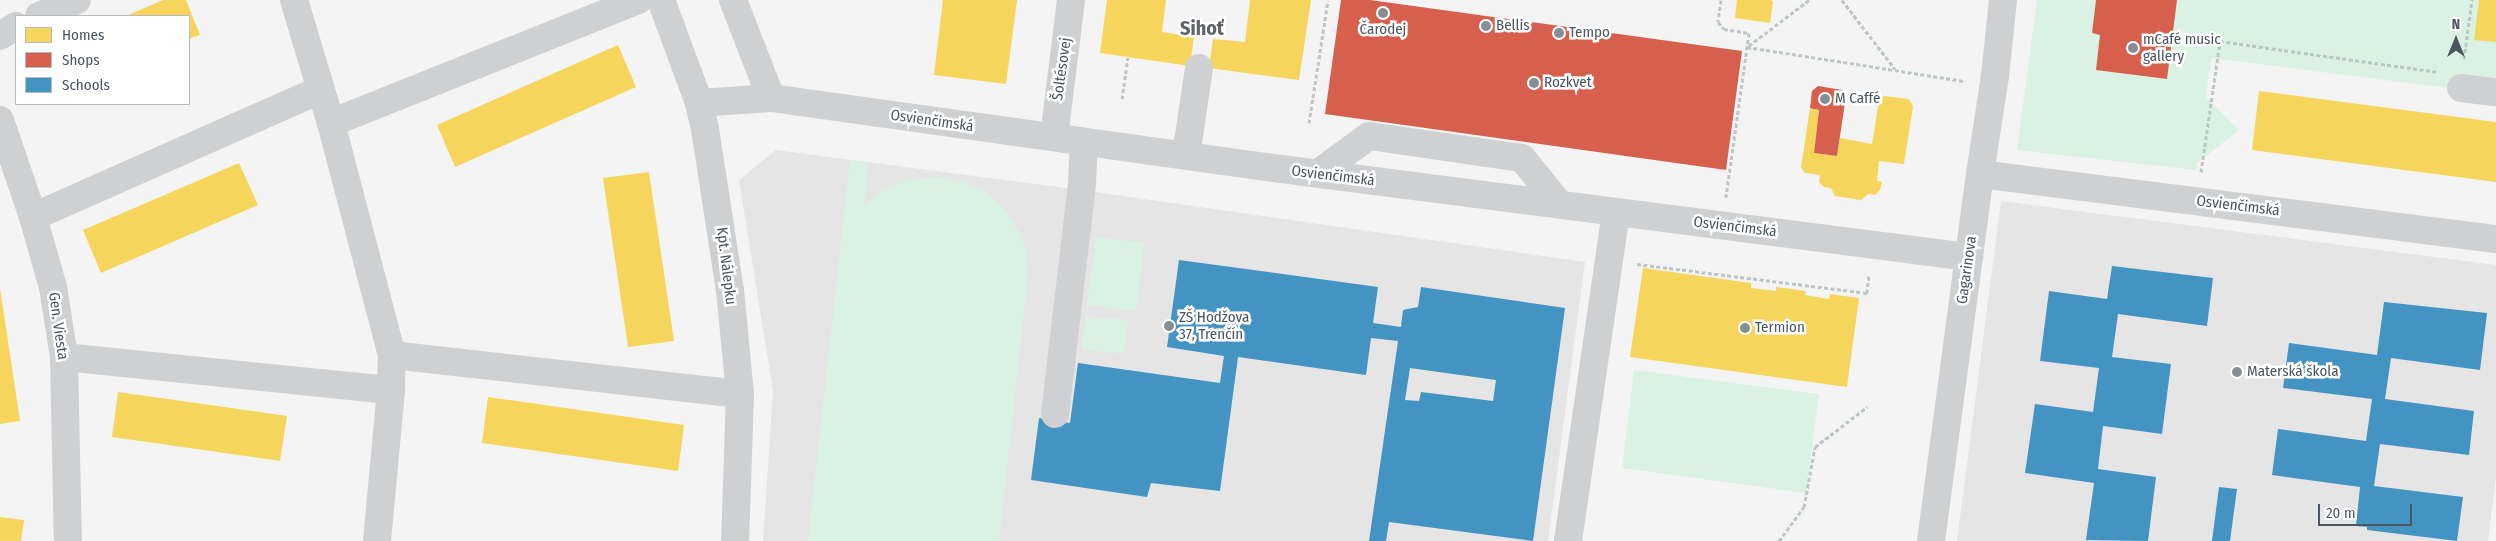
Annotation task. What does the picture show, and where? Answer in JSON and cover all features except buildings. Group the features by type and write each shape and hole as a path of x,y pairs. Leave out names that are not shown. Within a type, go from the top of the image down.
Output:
{"street":[{"path":"41,15 77,0"},
{"path":"294,0 319,90 331,123 392,355 391,390 377,541"},
{"path":"331,123 638,0"},
{"name":"Kpt. Nálepku","path":"661,0 698,103 721,224 740,394 735,541"},
{"path":"733,0 771,98"},
{"name":"Šoltésovej","path":"1054,137 1072,0"},
{"name":"Gagarinova","path":"1931,541 1995,76 2003,0"},
{"path":"0,36 15,27"},
{"path":"1186,156 1199,68"},
{"path":"2461,82 2496,92"},
{"path":"33,218 319,90"},
{"name":"Osvienčimská","path":"698,103 771,98 1560,206 1969,257"},
{"name":"Gen. Viesta","path":"0,120 33,218 53,287 64,357 68,541"},
{"path":"1318,173 1369,136 1522,158 1560,206"},
{"path":"1054,414 1082,183 1084,142"},
{"name":"Osvienčimská","path":"1980,174 2496,239"},
{"path":"1568,541 1616,212"},
{"path":"392,355 740,394"},
{"path":"64,357 391,390"}],"path":[{"path":"1309,123 1328,0"},
{"path":"1721,0 1718,22 1724,29 1749,33 1721,225"},
{"path":"1747,47 1809,0"},
{"path":"1842,0 1895,70"},
{"path":"2201,172 2220,41 2461,82 2472,0"},
{"path":"1747,47 1972,82"},
{"path":"1122,100 1128,57"},
{"path":"1609,261 1867,293"},
{"path":"1779,541 1804,507 1815,447 1867,407"}],"shaded area":[{"name":"ZŠ Hodžova 37, Trenčín","path":"776,150 1081,190 1585,262 1548,541 763,541 773,391 739,180"},
{"name":"Materská škola","path":"2001,201 2496,265 2496,478 2488,541 1957,541"}],"green space":[{"path":"2037,0 2496,0 2496,94 2211,58 2206,97 2239,130 2197,163 2196,170 2017,150"},
{"path":"850,160 868,162 864,206 883,191 907,180 938,177 963,182 987,193 1005,210 1020,233 1027,257 1027,283 999,541 808,541"},
{"path":"1096,237 1144,243 1136,311 1087,305"},
{"path":"1086,316 1128,320 1124,354 1082,349"},
{"path":"1634,370 1819,394 1806,493 1622,468"}],"place":[{"name":"Čarodej","path":"1383,13"},
{"name":"Bellis","path":"1486,26"},
{"name":"Tempo","path":"1559,33"},
{"name":"mCafé music gallery","path":"2133,48"},
{"name":"Rozkvet","path":"1534,83"},
{"name":"M Caffé","path":"1825,99"},
{"name":"ZŠ Hodžova 37, Trenčín","path":"1169,326"},
{"name":"Termion","path":"1745,328"},
{"name":"Materská škola","path":"2237,372"}],"district":[{"name":"Sihoť","path":"1202,28"}]}
